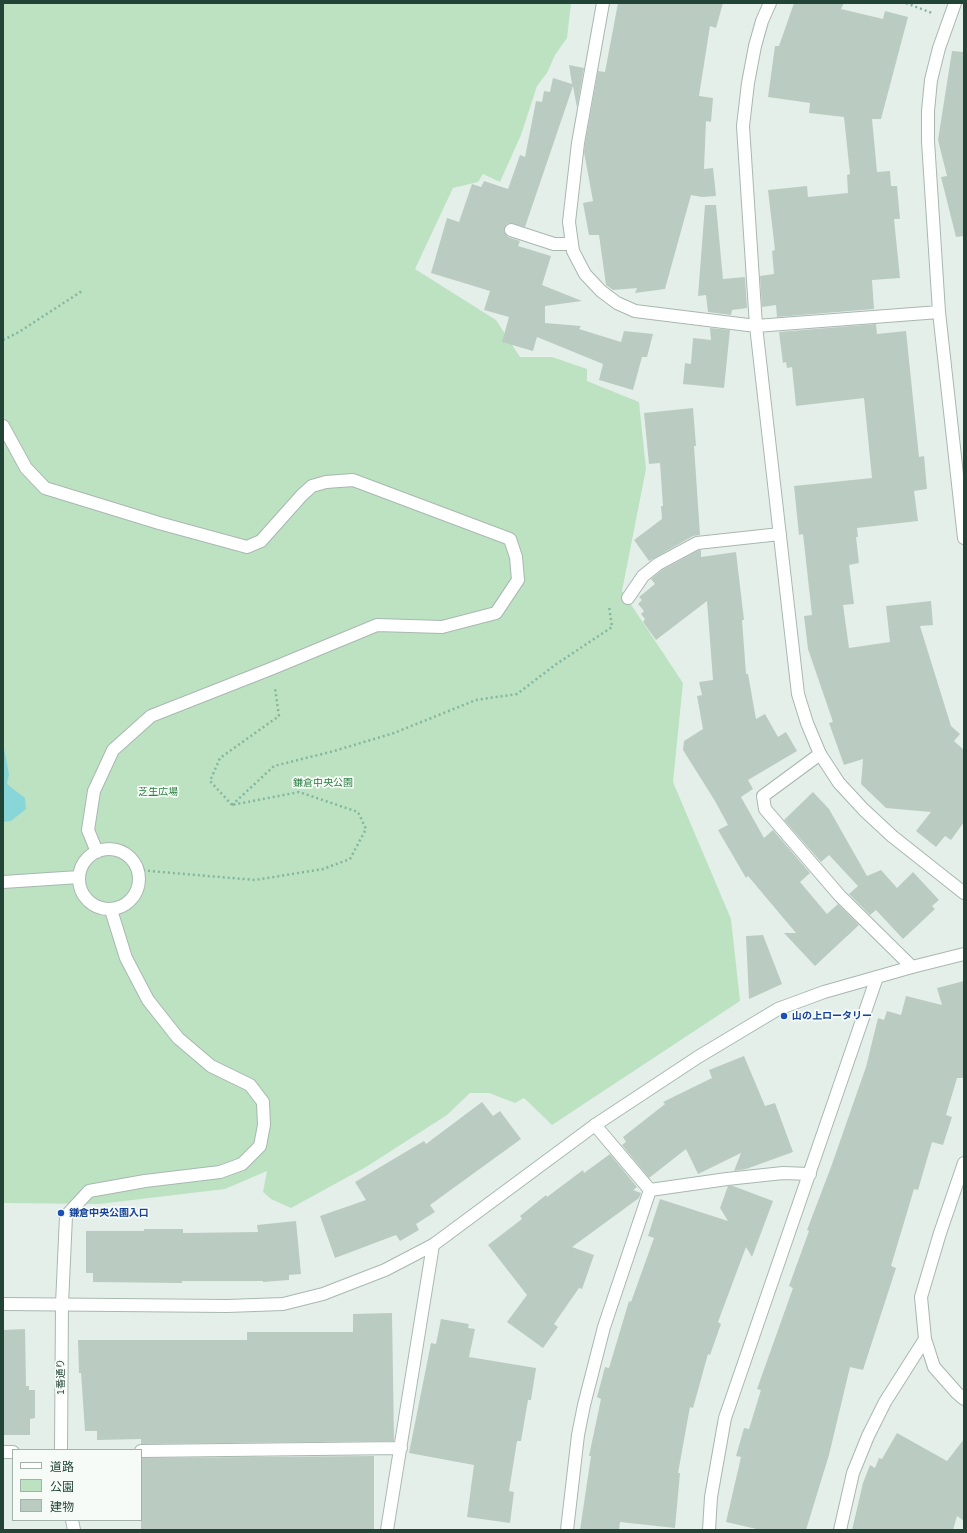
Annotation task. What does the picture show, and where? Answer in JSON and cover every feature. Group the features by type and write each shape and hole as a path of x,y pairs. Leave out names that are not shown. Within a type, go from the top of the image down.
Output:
{"street":[{"path":"603,3 578,143 568,222 574,251 585,274 601,291 618,303 634,311 756,326 939,312"},
{"path":"770,3 762,21 755,46 748,83 743,126 756,326 798,694 807,723 820,754 839,783 864,810 892,836 964,892"},
{"path":"955,3 939,48 934,68 928,111 928,142 939,312 964,538"},
{"path":"511,230 554,244 572,244"},
{"path":"3,426 26,468 45,488 159,523 247,547 261,541 302,495 312,486 326,482 353,480 510,540 516,557 518,580 496,613 442,628 377,625 151,716 113,750 94,791 88,830 97,852"},
{"path":"628,598 642,576 658,564 697,543 780,534"},
{"path":"820,754 763,796 765,809 840,896 912,967"},
{"path":"107,849 116,849 126,854 134,861 138,870 140,879 139,889 128,904 120,908 111,910 100,909 84,896 80,888 79,877 84,862 97,852 107,849"},
{"path":"3,882 79,877"},
{"name":"1番通り","path":"61,1449 62,1304 66,1216 89,1190 145,1180 220,1172 242,1164 260,1146 264,1125 263,1102 250,1085 211,1066 178,1038 148,1000 126,958 111,910"},
{"path":"3,1304 227,1306 283,1304 323,1294 385,1270 433,1245 595,1125 698,1057 778,1009 824,992 964,954"},
{"path":"709,1530 711,1497 725,1418 877,977"},
{"path":"595,1125 650,1190"},
{"path":"964,1163 940,1233 921,1297 925,1339 934,1367 964,1399"},
{"path":"650,1190 783,1173 810,1174"},
{"path":"566,1530 578,1435 584,1405 604,1327 650,1190"},
{"path":"387,1530 433,1245"},
{"path":"840,1530 853,1473 868,1436 885,1402 925,1339"},
{"path":"142,1451 401,1448"}],"path":[{"path":"906,3 949,19"},
{"path":"3,340 19,332 82,292"},
{"path":"232,805 274,766 334,751 394,733 476,700 517,694 612,627"},
{"path":"232,805 210,781 220,758 279,716 273,668"},
{"path":"138,870 255,880 323,869 350,859 366,829 358,812 299,792 232,805"}],"green space":[{"name":"鎌倉中央公園","path":"3,3 571,3 567,38 555,55 547,73 537,86 521,135 500,182 483,174 478,182 453,188 415,269 496,320 520,357 552,357 587,369 587,381 639,402 646,469 622,591 683,683 673,782 731,919 740,1001 552,1125 524,1098 515,1103 489,1093 470,1093 447,1115 366,1167 291,1208 271,1199 263,1192 267,1171 225,1189 99,1204 3,1203"}],"water":[{"path":"3,743 9,774 7,784 25,798 26,809 11,821 3,822"}],"building":[{"path":"618,3 723,3 716,28 710,26 699,96 713,98 711,122 706,121 704,169 713,168 716,196 702,197 691,195 665,289 635,293 637,288 613,290 606,285 599,235 589,235 583,203 593,201 584,152 585,144 598,71 605,72"},
{"path":"794,3 844,3 841,9 883,19 885,11 908,17 881,119 872,119 877,172 890,171 891,186 897,186 900,219 894,219 900,278 872,280 874,309 777,317 776,305 762,307 760,276 774,274 772,251 775,250 768,190 807,186 808,197 848,193 847,175 850,174 844,117 809,113 810,103 768,97 775,46 779,46"},
{"path":"952,51 964,52 964,236 956,237 941,177 947,176 938,140"},
{"path":"569,65 584,68 577,108 573,86 525,227 509,223 506,225 504,231 508,237 520,241 518,246 551,256 542,285 582,301 545,306 545,323 581,326 579,329 621,342 624,331 653,334 647,357 642,357 633,390 599,380 603,364 537,337 533,351 502,342 509,317 484,310 490,291 431,273 447,218 459,222 472,184 481,187 484,181 508,189 520,155 525,157 536,101 542,102 544,91 550,92 553,78 572,84"},
{"path":"705,205 716,205 723,279 745,277 747,308 732,310 731,315 708,312 706,295 698,296"},
{"path":"876,324 877,334 906,331 919,457 924,456 927,489 914,491 918,521 857,528 858,537 856,537 859,563 849,565 854,604 843,605 849,648 890,642 886,606 931,601 933,625 920,626 951,726 960,734 954,741 964,750 964,822 951,840 945,836 936,847 916,831 931,812 886,808 861,784 863,759 844,765 829,723 833,722 808,649 804,616 812,615 803,534 799,535 794,486 872,478 864,398 796,406 792,367 787,368 786,362 783,363 779,332"},
{"path":"710,328 730,330 724,388 683,384 685,363 691,364 693,338 711,340"},
{"path":"693,408 700,535 693,536 649,561 634,540 662,519 661,506 663,506 660,463 649,464 644,413"},
{"path":"701,550 701,557 736,552 744,620 742,620 746,674 748,674 756,719 765,714 778,737 786,732 797,751 748,780 753,789 741,797 764,838 773,830 810,873 800,882 827,914 838,904 859,925 815,966 784,933 796,933 748,876 746,878 718,830 728,825 715,801 683,750 684,741 703,729 697,696 702,695 699,682 713,680 707,601 656,640 643,622 645,619 641,614 644,611 638,604 642,600 639,597 655,584 651,579 662,570"},
{"path":"813,792 829,809 867,876 881,870 897,888 913,872 939,900 932,906 935,909 903,939 876,910 870,915 849,894 858,886 829,855 821,862 784,820"},
{"path":"763,935 782,984 749,999 746,936"},
{"path":"964,981 964,1078 957,1078 946,1115 952,1117 943,1145 932,1142 918,1190 914,1189 891,1266 896,1268 863,1370 850,1367 829,1455 806,1530 761,1530 726,1522 741,1457 736,1456 744,1428 749,1429 761,1390 757,1389 793,1288 789,1286 809,1231 807,1230 866,1067 878,1018 884,1020 887,1011 901,1015 906,996 942,1005 937,988"},
{"path":"744,1056 765,1106 775,1103 793,1152 746,1169 734,1171 741,1153 698,1174 686,1149 649,1178 622,1145 626,1142 623,1137 665,1104 663,1102 712,1078 709,1070"},
{"path":"482,1102 493,1116 500,1111 521,1139 430,1205 435,1212 416,1224 419,1230 400,1241 396,1235 335,1258 320,1216 366,1200 355,1182 424,1141 426,1144"},
{"path":"610,1154 637,1187 633,1190 641,1193 639,1198 572,1247 594,1255 582,1289 579,1288 554,1324 558,1327 543,1348 507,1322 527,1295 488,1245 522,1219 520,1216 546,1195 547,1197 583,1170 584,1173"},
{"path":"728,1186 733,1186 773,1201 752,1257 746,1247 718,1322 721,1324 710,1355 708,1354 693,1408 690,1407 678,1473 680,1473 675,1528 620,1522 619,1530 580,1530 591,1456 589,1456 601,1399 597,1397 605,1367 609,1368 629,1301 631,1302 654,1238 648,1236 660,1199 728,1221 720,1208"},
{"path":"296,1221 301,1274 289,1275 289,1280 263,1282 182,1281 182,1283 93,1282 93,1273 86,1273 86,1231 183,1229 183,1233 258,1232 257,1225"},
{"path":"392,1313 394,1441 141,1444 141,1439 97,1440 97,1431 85,1431 81,1373 79,1373 78,1340 247,1340 247,1332 353,1332 353,1314"},
{"path":"441,1319 469,1324 468,1328 475,1329 469,1357 536,1368 531,1400 528,1400 521,1441 517,1441 509,1491 514,1492 510,1523 467,1517 474,1465 409,1453 431,1343 436,1344"},
{"path":"25,1329 26,1386 29,1386 29,1390 35,1390 35,1418 30,1419 30,1435 3,1435 3,1330"},
{"path":"897,1433 947,1461 964,1439 964,1521 957,1516 953,1530 852,1530 863,1483 870,1465 875,1468 879,1458 882,1459"},
{"path":"374,1456 374,1530 141,1530 142,1458"}],"place":[{"name":"山の上ロータリー","path":"784,1016"},
{"name":"鎌倉中央公園入口","path":"61,1213"}],"park label":[{"name":"芝生広場","path":"158,792"}]}
